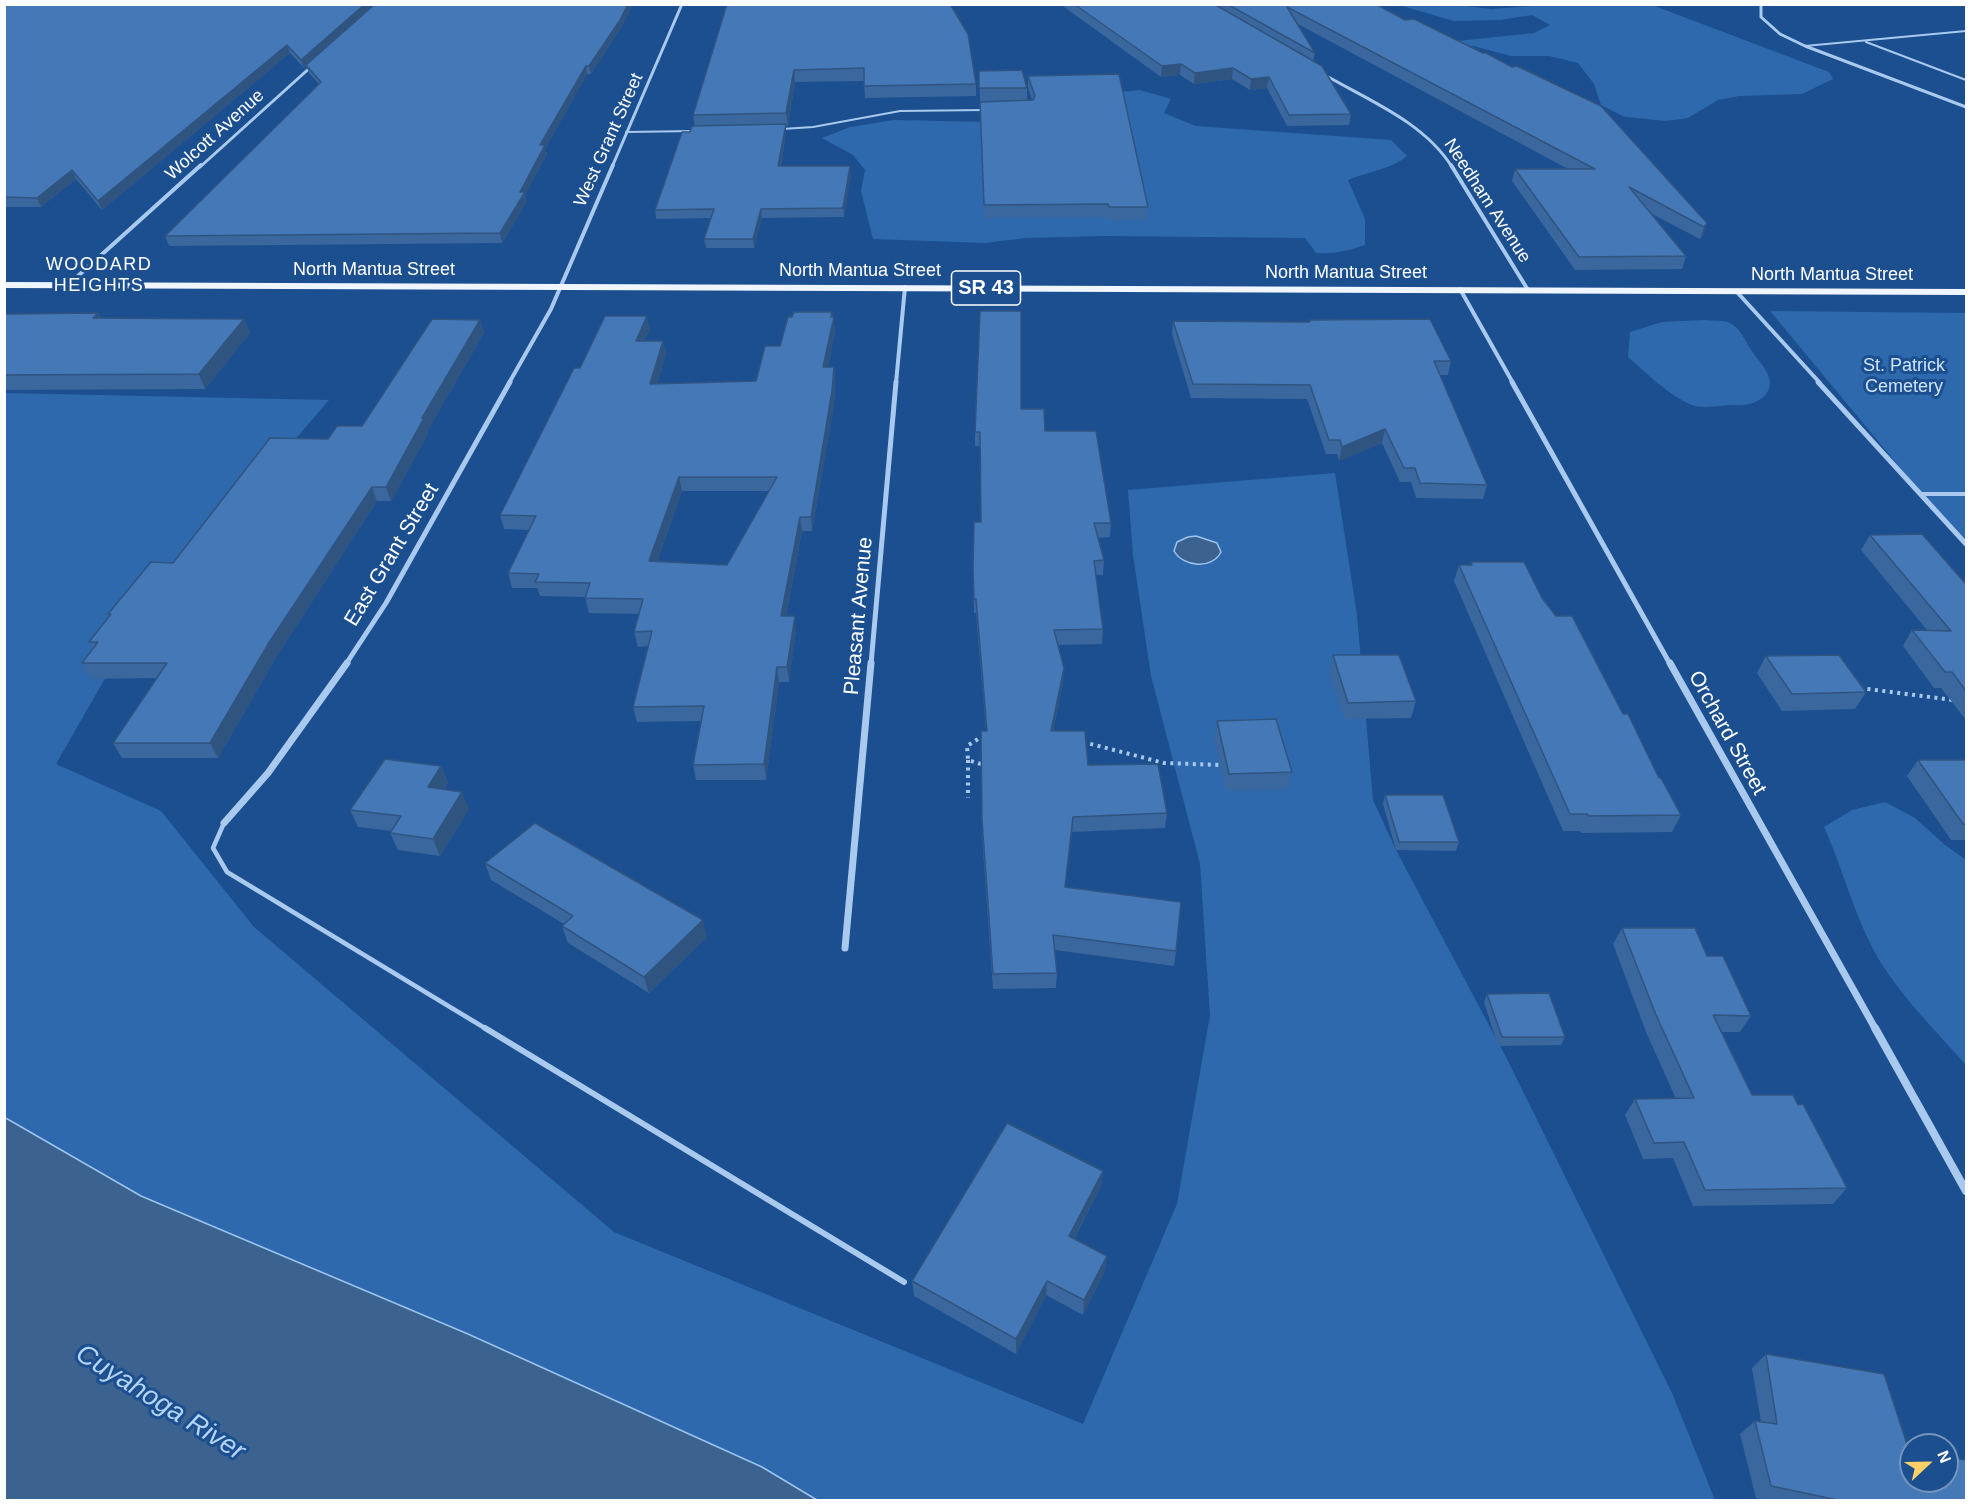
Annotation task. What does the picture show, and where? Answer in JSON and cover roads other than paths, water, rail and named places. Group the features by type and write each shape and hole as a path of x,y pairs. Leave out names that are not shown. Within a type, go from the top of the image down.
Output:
{"main road":[{"name":"North Mantua Street","path":"4,285 1966,292"}],"street":[{"name":"West Grant Street","path":"560,286 682,4"},
{"path":"1761,4 1761,17 1780,33 1804,46 1966,107"},
{"name":"Wolcott Avenue","path":"68,285 319,60"},
{"name":"Needham Avenue","path":"1314,69 1413,126 1433,141 1448,161 1528,290"},
{"name":"East Grant Street","path":"224,822 268,773 339,675 386,603 548,314 560,286"},
{"name":"Pleasant Avenue","path":"845,948 905,287"},
{"name":"Orchard Street","path":"1460,289 1966,1191"},
{"path":"1736,291 1966,544"}],"lane":[{"path":"1804,46 1966,31"},
{"path":"1864,41 1966,80"},
{"path":"774,130 813,127 900,111 995,109"},
{"path":"626,132 695,131"},
{"path":"1922,494 1966,494"},
{"path":"224,822 213,848 227,872 904,1281"}],"water":[{"path":"1196,536 1217,543 1221,552 1217,558 1205,564 1198,564 1190,563 1178,556 1174,551 1177,542"},
{"name":"Cuyahoga River","path":"4,1117 141,1196 468,1334 762,1467 817,1500 5,1500"}],"district":[{"name":"WOODARD HEIGHTS","path":"99,275"}],"park label":[{"name":"St. Patrick Cemetery","path":"1904,376"}]}
